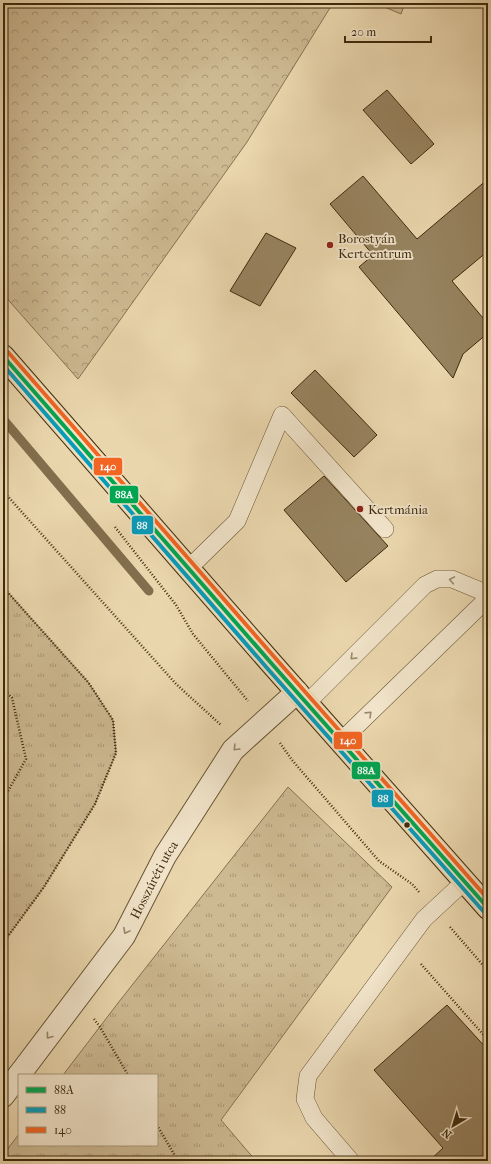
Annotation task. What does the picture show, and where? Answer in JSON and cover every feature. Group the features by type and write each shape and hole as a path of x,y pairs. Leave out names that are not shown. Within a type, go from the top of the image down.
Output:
{"main road":[{"path":"3,356 488,908"}],"street":[{"name":"Hosszúréti utca","path":"20,1074 124,936 165,856 229,756 240,743 264,721 302,697"},
{"name":"Hosszúréti utca","path":"3,1096 18,1076"}],"lane":[{"path":"189,568 237,521 282,415 385,529"},
{"path":"302,697 425,585 437,579 452,578 488,594"},
{"path":"341,741 488,598"},
{"path":"352,1161 314,1118 305,1098 308,1076 424,919 465,881"}],"path":[{"path":"3,491 176,684 240,743"},
{"path":"112,524 176,606 193,634 264,721 292,760 379,861 412,884 488,971"},
{"path":"3,587 88,682 113,720 116,753 95,804 44,887 3,943"},
{"path":"3,689 12,698 26,759 3,800"},
{"path":"404,945 488,1040"},
{"path":"76,1000 100,1027 127,1074"},
{"path":"158,1127 178,1161"}],"green space":[{"path":"3,3 333,3 247,142 78,379 3,294"},
{"path":"375,3 405,3 401,14"},
{"path":"3,587 88,682 113,720 116,753 95,804 44,887 3,943"},
{"path":"288,787 392,887 221,1120 256,1161 3,1161 3,1155 18,1135 18,1146 158,1146 158,1074 64,1074"}],"building":[{"path":"387,90 434,144 411,164 363,110"},
{"path":"363,176 417,239 488,179 488,251 452,281 488,324 488,333 463,354 453,378 359,267 373,255 330,204"},
{"path":"266,233 296,248 260,306 230,291"},
{"path":"315,370 377,435 354,457 291,393"},
{"path":"324,476 388,546 346,582 284,510"},
{"path":"447,1005 488,1050 488,1161 429,1161 443,1148 374,1070"}],"waterway":[{"path":"3,419 149,591"}],"transit line":[{"name":"140","path":"8,352 488,899"},
{"name":"88A","path":"3,356 272,664 488,908"},
{"name":"88","path":"3,365 267,668 484,912"}],"place":[{"name":"Borostyán Kertcentrum","path":"330,245"},
{"name":"Kertmánia","path":"360,509"}]}
